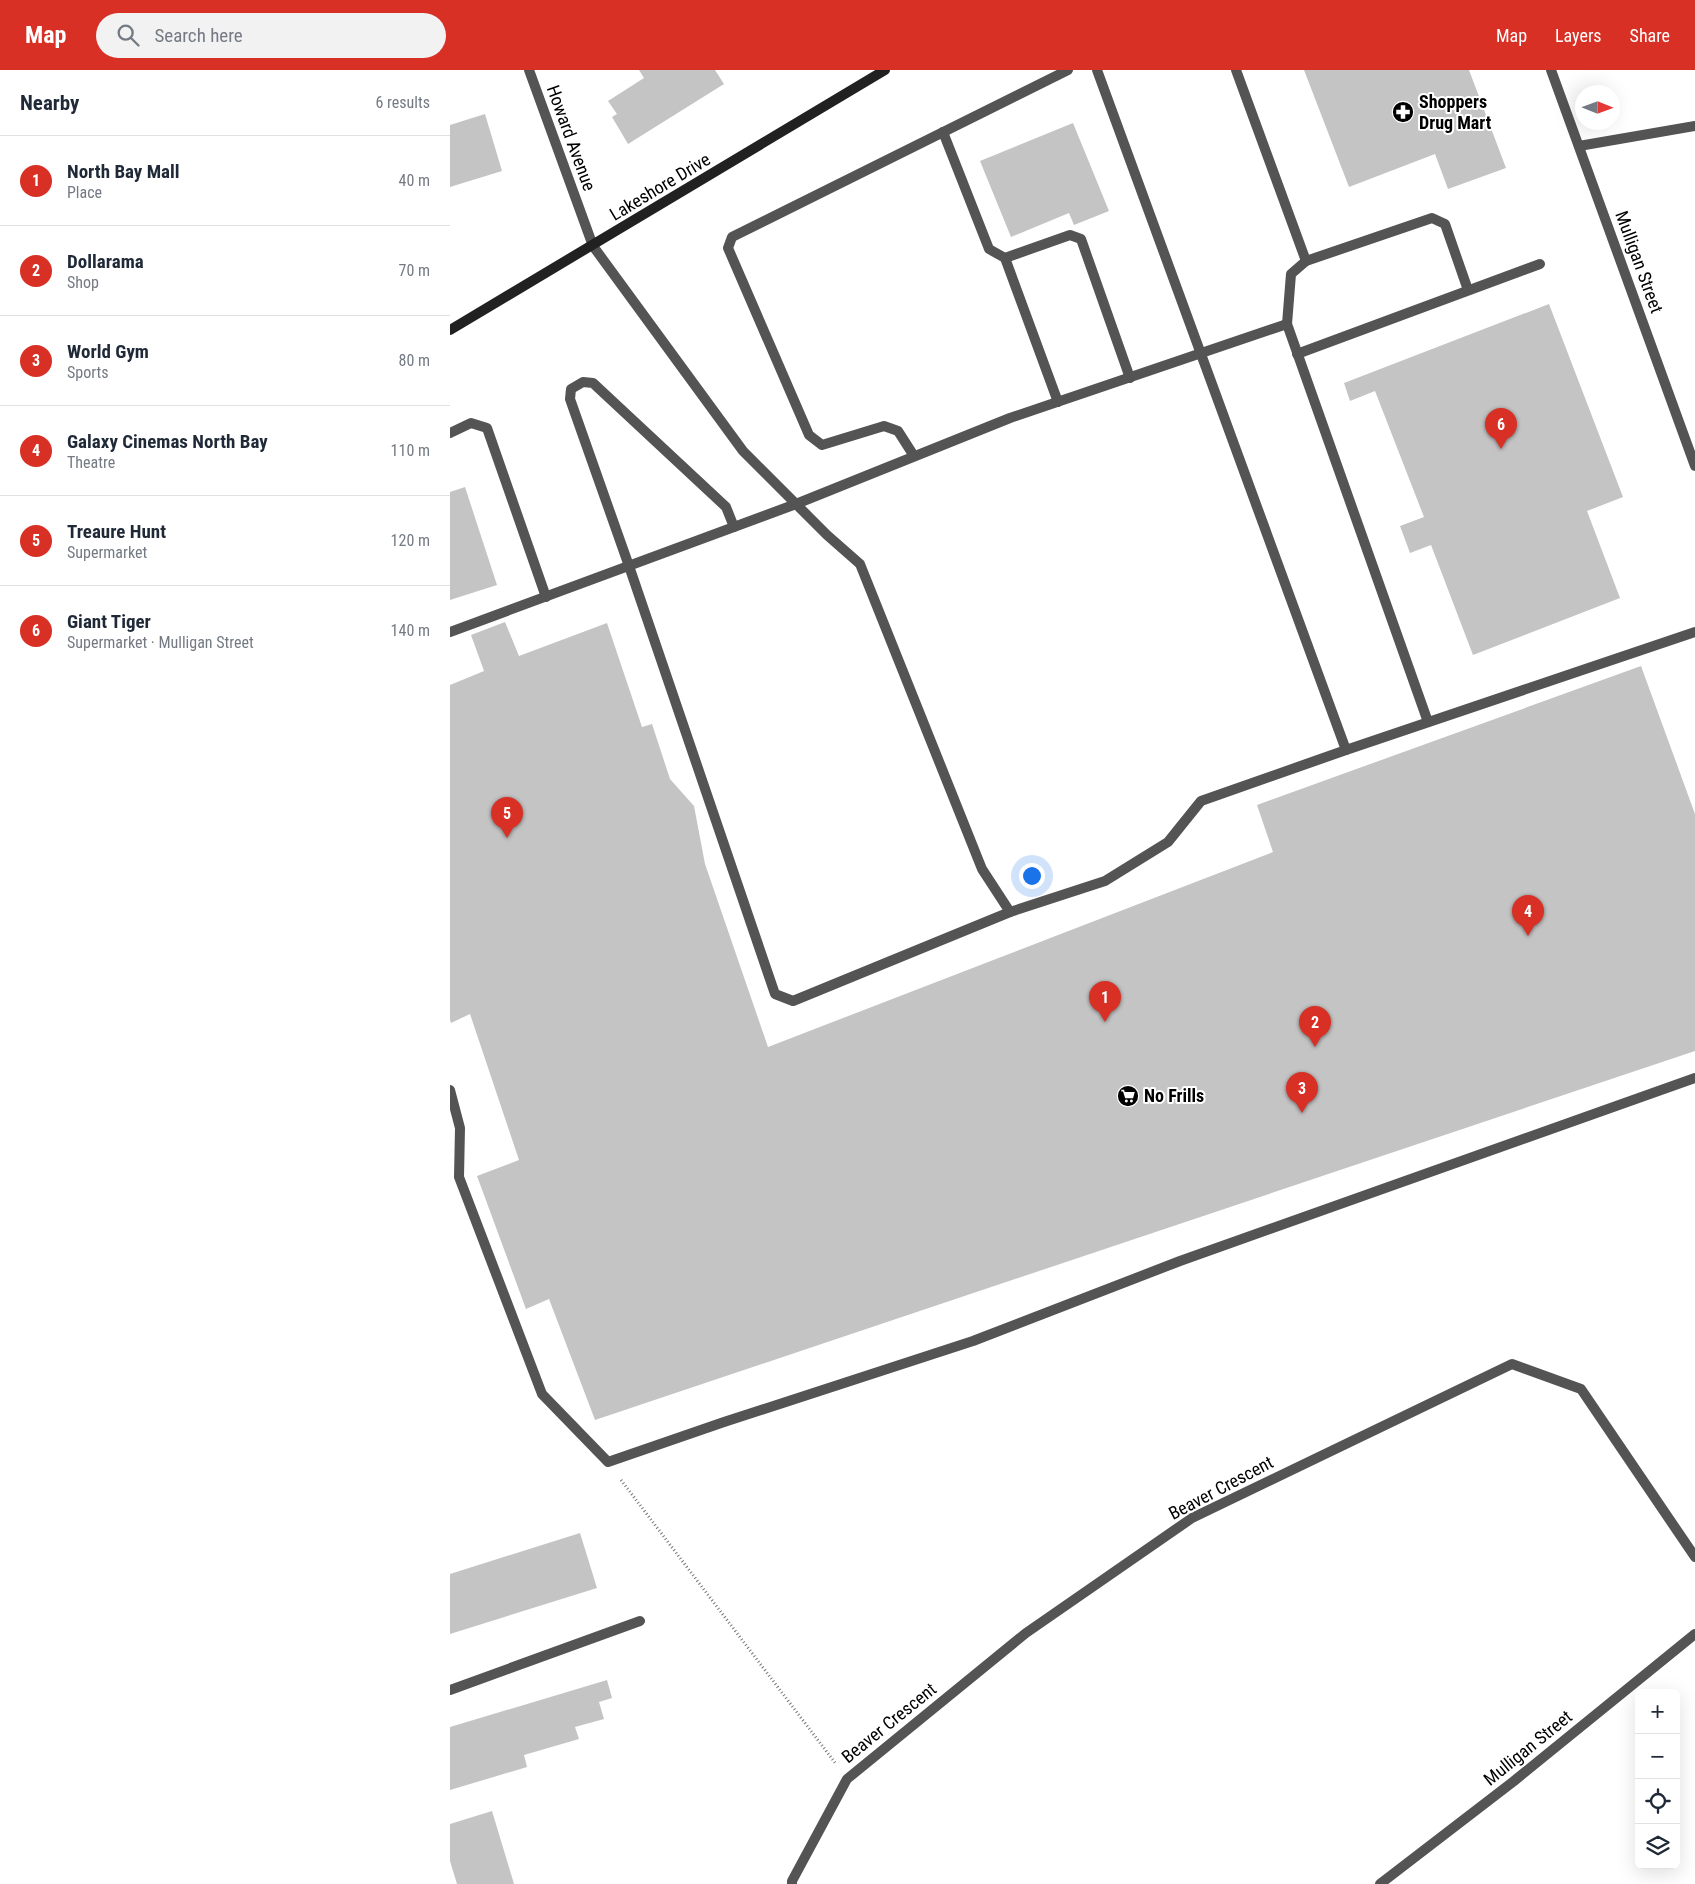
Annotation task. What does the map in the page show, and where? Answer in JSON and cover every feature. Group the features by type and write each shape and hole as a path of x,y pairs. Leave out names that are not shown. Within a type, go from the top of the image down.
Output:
{"main road":[{"name":"Lakeshore Drive","path":"450,330 885,70"}],"street":[{"name":"Howard Avenue","path":"529,70 593,246 743,451 827,536 860,564 982,869 1010,912"},
{"path":"914,456 898,432 884,426 822,445 809,436 728,248 732,237 1068,70"},
{"path":"1097,70 1346,750"},
{"path":"1236,70 1306,261"},
{"name":"Mulligan Street","path":"1550,70 1580,146 1695,466"},
{"path":"1580,146 1695,126"},
{"path":"943,132 989,249 1005,258 1058,402"},
{"path":"1428,722 1287,324 1291,274 1306,261 1432,218 1445,224 1468,290"},
{"path":"1005,258 1070,235 1081,239 1130,378"},
{"path":"1297,354 1540,264"},
{"path":"450,632 796,504 1010,418 1287,324"},
{"path":"734,527 726,507 593,383 583,382 571,389 570,399 775,994 793,1001 1010,912 1105,880 1168,842 1201,800 1695,632"},
{"path":"450,433 471,423 487,428 546,597"},
{"path":"450,1090 460,1128 459,1177 542,1394 608,1462 973,1341 1180,1262 1695,1078"},
{"name":"Beaver Crescent","path":"792,1884 847,1779 1026,1633 1192,1518 1512,1364 1581,1389 1695,1557"},
{"path":"450,1690 640,1621"},
{"name":"Mulligan Street","path":"1380,1884 1514,1781 1695,1634"}],"path":[{"path":"608,1462 847,1779"}],"building":[{"path":"639,70 715,70 724,84 628,144 612,117 617,114 608,101 644,78"},
{"name":"Shoppers Drug Mart","path":"1304,70 1469,70 1506,168 1448,189 1435,154 1349,187"},
{"path":"485,114 502,171 450,187 450,125"},
{"path":"1073,123 1109,211 1074,225 1069,213 1011,237 980,161"},
{"path":"1549,304 1623,497 1587,511 1620,598 1473,655 1431,545 1410,553 1400,526 1424,517 1375,391 1350,401 1344,383"},
{"path":"465,487 497,585 450,600 450,492"},
{"path":"505,622 519,656 607,623 642,727 652,724 670,779 694,806 705,864 768,1047 1273,852 1257,805 1641,666 1695,814 1695,1051 595,1420 549,1299 526,1309 477,1176 519,1160 470,1014 451,1023 450,1020 450,685 484,671 471,635"},
{"path":"580,1533 597,1588 450,1634 450,1574"},
{"path":"607,1680 612,1698 599,1702 604,1719 575,1727 579,1739 524,1755 527,1767 450,1790 450,1727"},
{"path":"492,1811 514,1884 457,1884 450,1861 450,1824"}],"place":[{"name":"Shoppers Drug Mart","path":"1403,112"},
{"name":"Giant Tiger","path":"1501,449"},
{"name":"Treaure Hunt","path":"507,838"},
{"name":"Galaxy Cinemas North Bay","path":"1528,936"},
{"name":"North Bay Mall","path":"1105,1022"},
{"name":"Dollarama","path":"1315,1047"},
{"name":"No Frills","path":"1128,1096"},
{"name":"World Gym","path":"1302,1113"}]}
